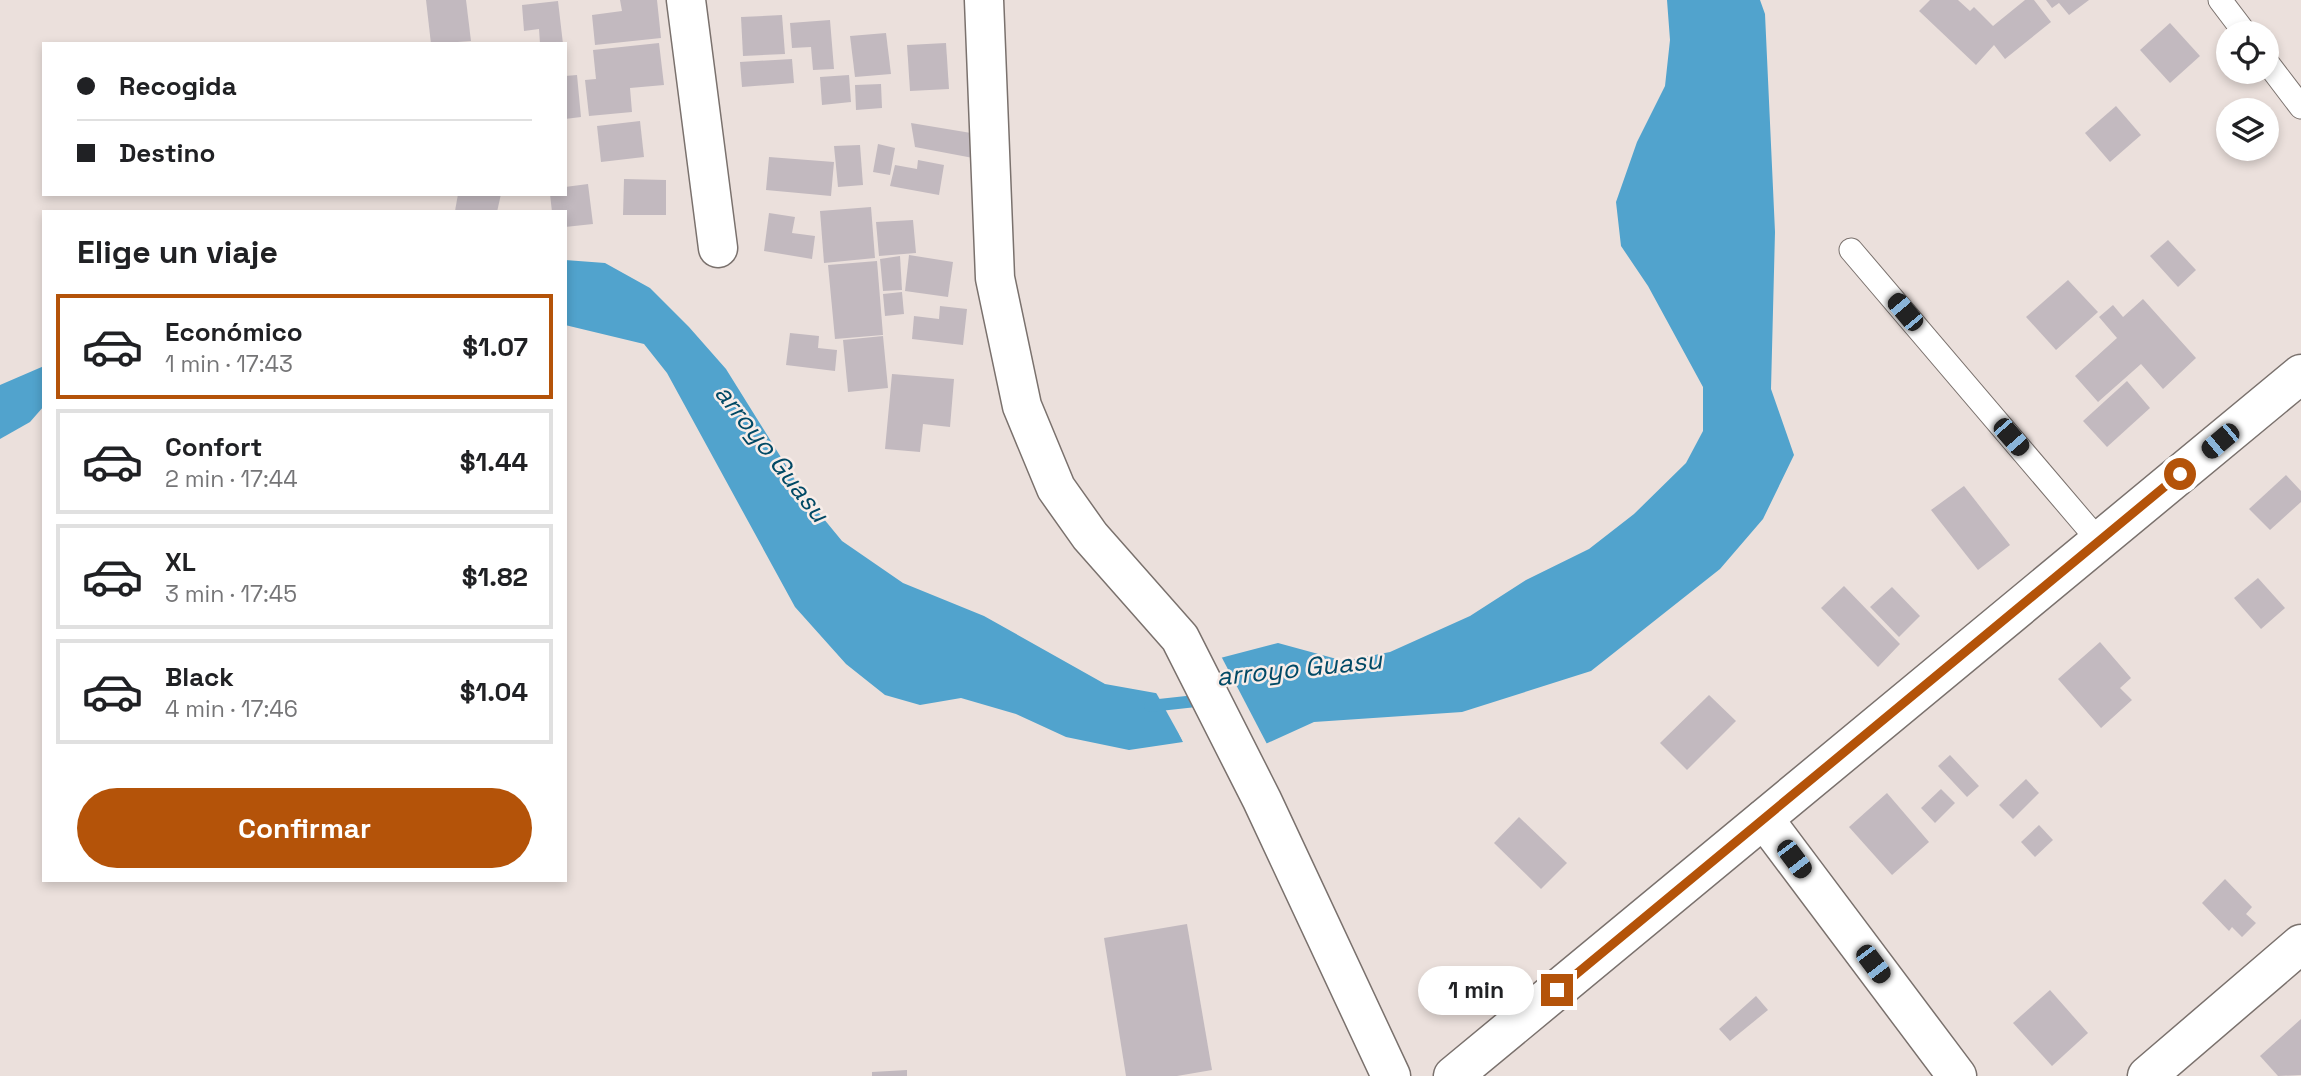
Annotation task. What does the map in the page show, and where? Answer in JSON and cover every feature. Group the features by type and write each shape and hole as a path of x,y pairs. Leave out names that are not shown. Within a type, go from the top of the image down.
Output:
{"street":[{"path":"686,0 718,247"},
{"path":"984,0 995,278 1022,406 1056,488 1090,536 1180,638 1262,800 1391,1076"},
{"path":"1454,1076 2301,374"},
{"path":"1764,819 1957,1076"},
{"path":"2147,1076 2301,944"}],"lane":[{"path":"2220,0 2236,21"},
{"path":"2279,78 2301,107"},
{"path":"1852,250 2099,541"}],"water":[{"path":"1667,0 1760,0 1765,14 1775,232 1771,389 1794,455 1763,519 1720,569 1591,671 1462,712 1314,722 1250,751 1205,662 1278,643 1344,661 1390,652 1470,616 1526,580 1589,549 1634,514 1686,463 1703,431 1703,387 1648,286 1621,246 1616,202 1637,142 1665,86 1670,40"},
{"path":"567,260 605,263 650,288 689,327 726,369 805,496 842,541 903,583 984,616 1105,684 1161,694 1183,742 1129,750 1066,737 1016,714 961,698 920,705 885,695 846,664 795,607 667,373 644,344 567,325"},
{"path":"42,367 42,408 30,422 0,439 0,385"}],"pier":[{"path":"1220,654 1268,746 1251,754 1204,659"},
{"path":"1154,689 1164,692 1187,740 1185,745"}],"building":[{"path":"426,0 466,0 471,41 431,42"},
{"path":"620,0 657,0 661,38 595,45 592,15 622,11"},
{"path":"1930,0 1958,0 1970,11 1974,7 1993,26 2025,0 2034,0 2051,22 2005,59 1994,45 1976,65 1919,11"},
{"path":"2046,0 2089,0 2069,15 2059,3 2052,8"},
{"path":"558,1 563,42 540,42 539,29 524,31 522,5"},
{"path":"782,15 785,54 743,56 741,17"},
{"path":"830,20 834,69 813,70 811,47 792,48 790,23"},
{"path":"2170,23 2200,56 2170,83 2140,50"},
{"path":"886,33 891,74 855,77 850,36"},
{"path":"659,43 664,85 630,88 632,112 589,116 585,80 596,79 593,50"},
{"path":"946,43 949,89 910,91 907,45"},
{"path":"792,59 794,83 742,87 740,62"},
{"path":"577,75 581,117 567,119 567,76"},
{"path":"849,75 851,102 822,105 820,77"},
{"path":"881,84 882,108 856,110 855,85"},
{"path":"2116,106 2141,135 2110,162 2085,133"},
{"path":"640,121 644,157 601,162 597,126"},
{"path":"911,123 971,133 973,158 915,147"},
{"path":"878,144 895,148 890,175 873,172"},
{"path":"860,145 863,185 838,187 834,146"},
{"path":"769,157 834,162 831,196 766,190"},
{"path":"918,160 944,165 939,195 890,186 895,165 917,169"},
{"path":"624,179 666,180 666,215 623,215"},
{"path":"588,184 593,224 567,227 567,210 552,210 550,196 567,196 567,187"},
{"path":"458,196 501,196 497,210 455,210"},
{"path":"871,207 875,258 824,263 820,211"},
{"path":"769,213 795,217 792,233 815,236 812,259 764,251"},
{"path":"913,220 916,253 879,256 876,222"},
{"path":"2168,240 2196,270 2178,287 2150,256"},
{"path":"909,255 953,262 948,297 905,291"},
{"path":"900,256 902,290 883,291 880,259"},
{"path":"877,261 883,335 835,339 828,265"},
{"path":"2068,280 2098,312 2056,350 2026,317"},
{"path":"902,292 904,314 885,316 883,294"},
{"path":"2143,299 2196,358 2163,389 2141,364 2098,402 2075,376 2117,338 2099,317 2113,305 2123,317"},
{"path":"940,306 967,309 963,345 912,339 914,316 939,319"},
{"path":"790,333 819,336 818,348 837,350 835,371 786,365"},
{"path":"883,336 888,388 848,392 843,340"},
{"path":"892,374 954,379 950,427 923,424 920,452 885,449"},
{"path":"2127,381 2150,408 2107,447 2083,421"},
{"path":"2286,475 2301,491 2301,502 2270,530 2249,509"},
{"path":"1964,486 2010,545 1978,570 1931,510"},
{"path":"2258,578 2285,608 2261,629 2234,598"},
{"path":"1844,586 1900,644 1878,667 1821,608"},
{"path":"1892,587 1920,616 1899,637 1870,607"},
{"path":"2100,642 2131,678 2120,688 2132,700 2101,728 2058,679"},
{"path":"1709,695 1736,721 1687,770 1660,743"},
{"path":"1950,755 1979,786 1967,797 1938,766"},
{"path":"2026,779 2039,793 2013,819 1999,805"},
{"path":"1941,789 1955,803 1935,823 1921,808"},
{"path":"1887,793 1929,842 1892,875 1849,827"},
{"path":"1519,817 1567,863 1541,889 1494,843"},
{"path":"2039,825 2053,840 2035,857 2021,842"},
{"path":"2225,879 2252,907 2246,914 2256,923 2242,937 2232,927 2229,931 2202,903"},
{"path":"1187,924 1212,1070 1177,1076 1126,1076 1104,938"},
{"path":"2050,990 2088,1033 2052,1066 2013,1023"},
{"path":"1756,996 1768,1010 1730,1041 1719,1029"},
{"path":"2301,1019 2301,1075 2278,1076 2260,1056"},
{"path":"907,1070 907,1076 872,1076 872,1072"}],"waterway":[{"name":"arroyo Guasu","path":"1150,706 1205,700"}],"route":[{"path":"1557,990 2180,474"}]}
